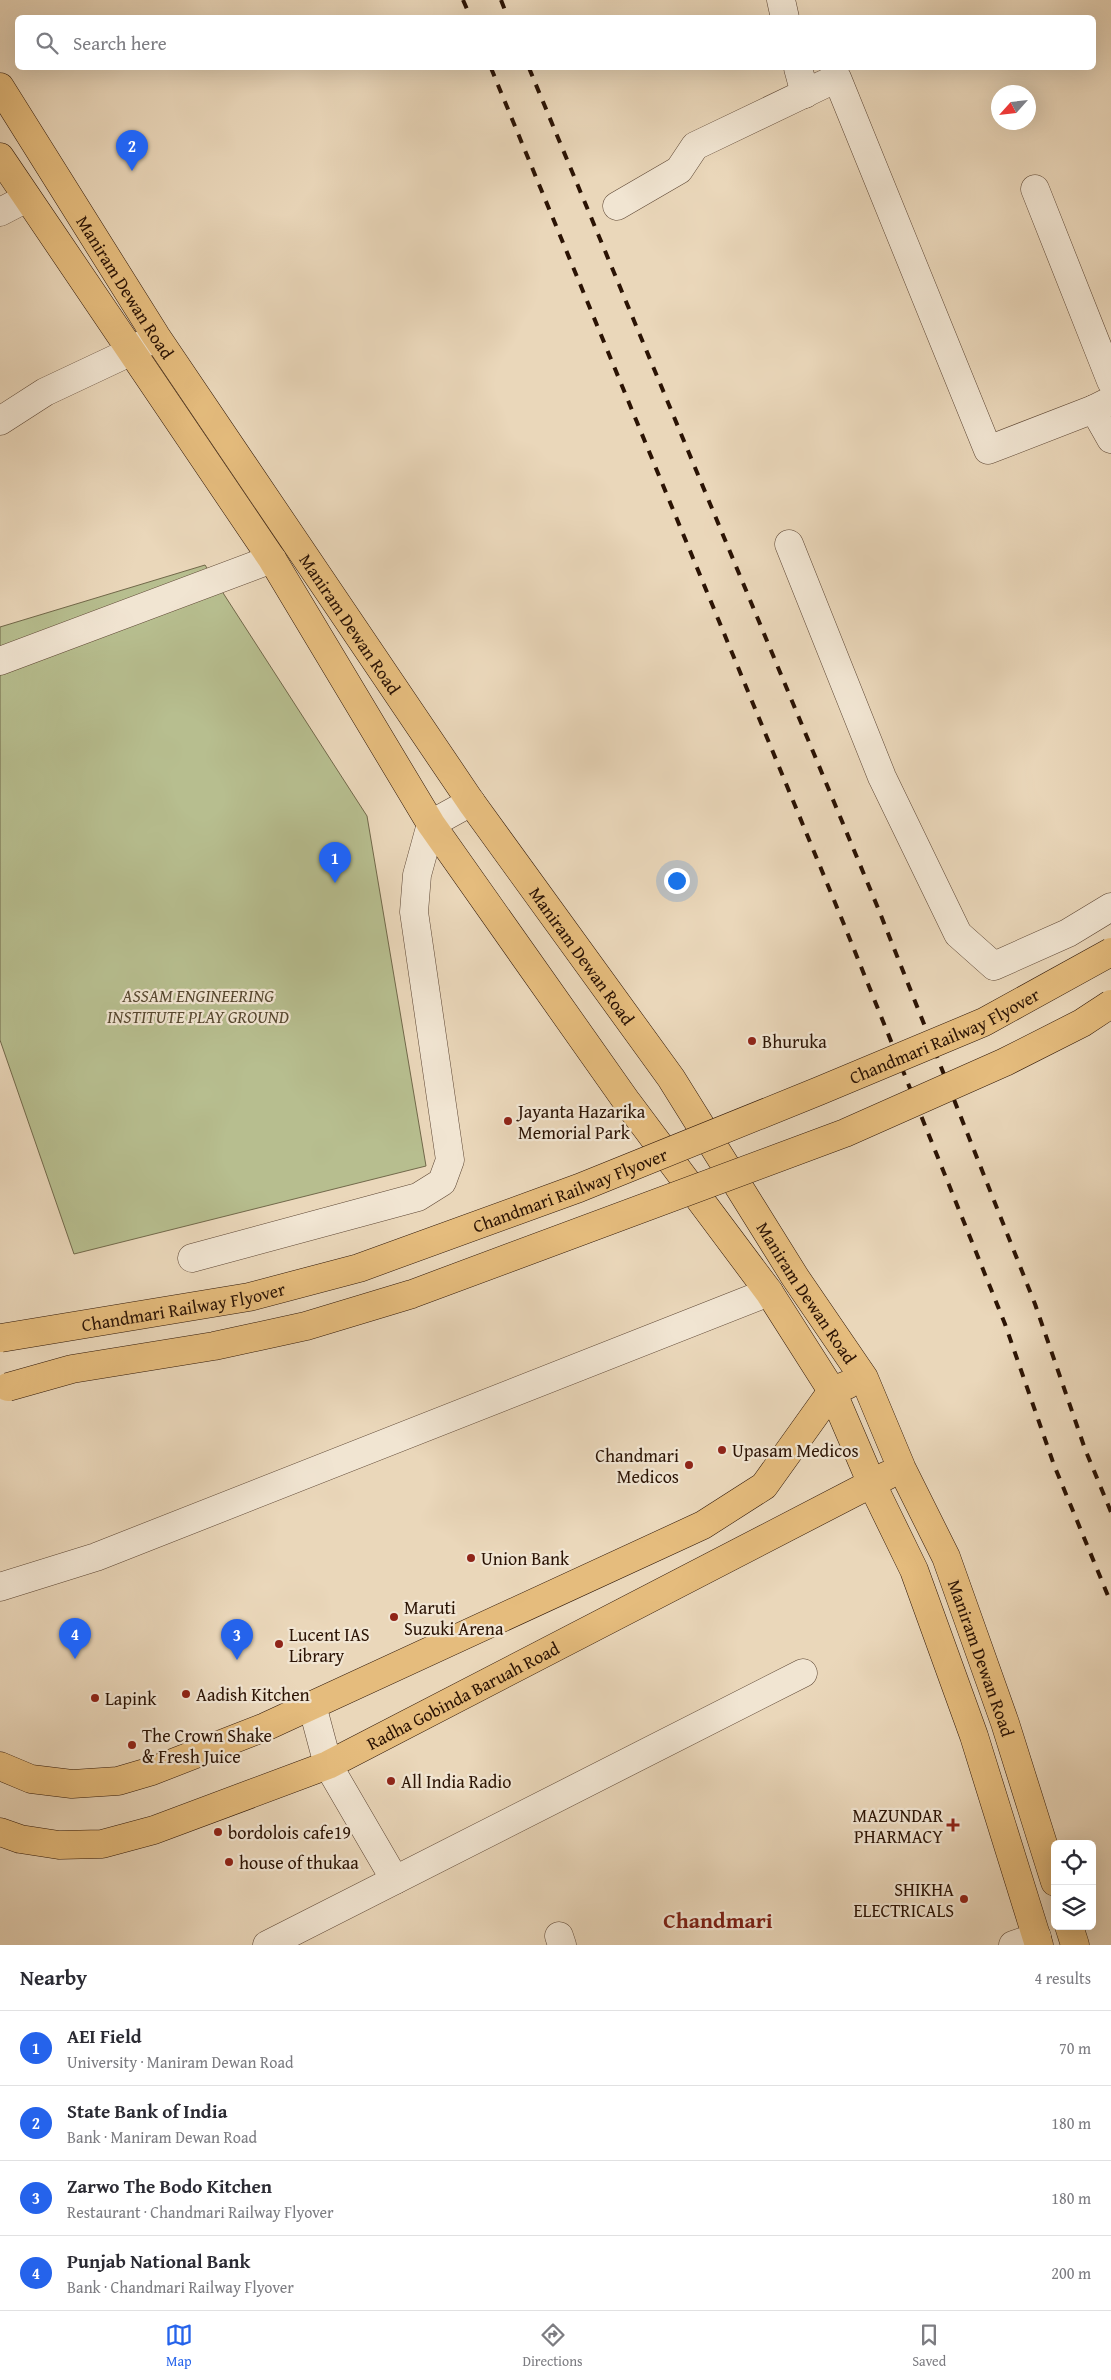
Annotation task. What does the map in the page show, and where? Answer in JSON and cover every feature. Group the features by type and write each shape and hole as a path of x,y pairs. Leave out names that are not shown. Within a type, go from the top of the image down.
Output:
{"main road":[{"name":"Maniram Dewan Road","path":"0,88 156,336 471,802 670,1078 796,1277 864,1378 902,1469 946,1557 1005,1722 1051,1869"},
{"name":"Maniram Dewan Road","path":"0,157 130,352 272,559 431,824 627,1102 769,1292 832,1391 871,1482 914,1570 974,1736 1030,1942"},
{"name":"Chandmari Railway Flyover","path":"1,1338 249,1297 368,1265 580,1188 920,1049 984,1022 1111,952"},
{"path":"4,1389 72,1369 214,1346 296,1328 412,1294 845,1133 1005,1062 1082,1023 1111,1004"},
{"path":"0,1766 31,1780 72,1784 118,1781 256,1730 312,1705 704,1524 764,1486 832,1391 864,1378"},
{"name":"Radha Gobinda Baruah Road","path":"0,1832 20,1839 59,1844 102,1844 154,1830 328,1765 871,1482 902,1469"},
{"path":"1070,1930 1074,1945"}],"street":[{"path":"781,0 784,15"},
{"path":"799,70 805,94"},
{"path":"616,206 679,170 696,146 838,78 988,450 1103,405 1111,439"},
{"path":"1035,189 1111,381"},
{"path":"0,212 27,198"},
{"path":"0,421 45,392 130,352 156,336"},
{"path":"789,544 882,777 958,934 994,966 1068,933 1111,907"},
{"path":"0,661 272,559"},
{"path":"192,1258 418,1197 442,1182 450,1160 414,912 417,875 431,824 471,802"},
{"path":"0,1587 96,1557 769,1292"},
{"path":"267,1945 803,1673"},
{"path":"312,1705 328,1765 395,1880"}],"green space":[{"name":"ASSAM ENGINEERING INSTITUTE PLAY GROUND","path":"205,565 367,816 426,1166 74,1254 0,1040 0,627"}],"railway":[{"path":"463,0 470,15"},
{"path":"501,0 507,15"},
{"path":"492,70 843,922 1005,1324 1054,1465 1111,1603"},
{"path":"530,70 878,908 1035,1304 1085,1449 1111,1512"}],"place":[{"name":"State Bank of India","path":"132,171"},
{"name":"AEI Field","path":"335,883"},
{"name":"Bhuruka","path":"752,1041"},
{"name":"Jayanta Hazarika Memorial Park","path":"508,1121"},
{"name":"Upasam Medicos","path":"722,1450"},
{"name":"Chandmari Medicos","path":"689,1465"},
{"name":"Union Bank","path":"471,1558"},
{"name":"Maruti Suzuki Arena","path":"394,1617"},
{"name":"Lucent IAS Library","path":"279,1644"},
{"name":"Punjab National Bank","path":"75,1659"},
{"name":"Zarwo The Bodo Kitchen","path":"237,1660"},
{"name":"Aadish Kitchen","path":"186,1694"},
{"name":"Lapink","path":"95,1698"},
{"name":"The Crown Shake & Fresh Juice","path":"132,1745"},
{"name":"All India Radio","path":"391,1781"},
{"name":"MAZUNDAR PHARMACY","path":"953,1825"},
{"name":"bordolois cafe19","path":"218,1832"},
{"name":"house of thukaa","path":"229,1862"},
{"name":"SHIKHA ELECTRICALS","path":"964,1899"}],"district":[{"name":"Chandmari","path":"718,1920"}]}
